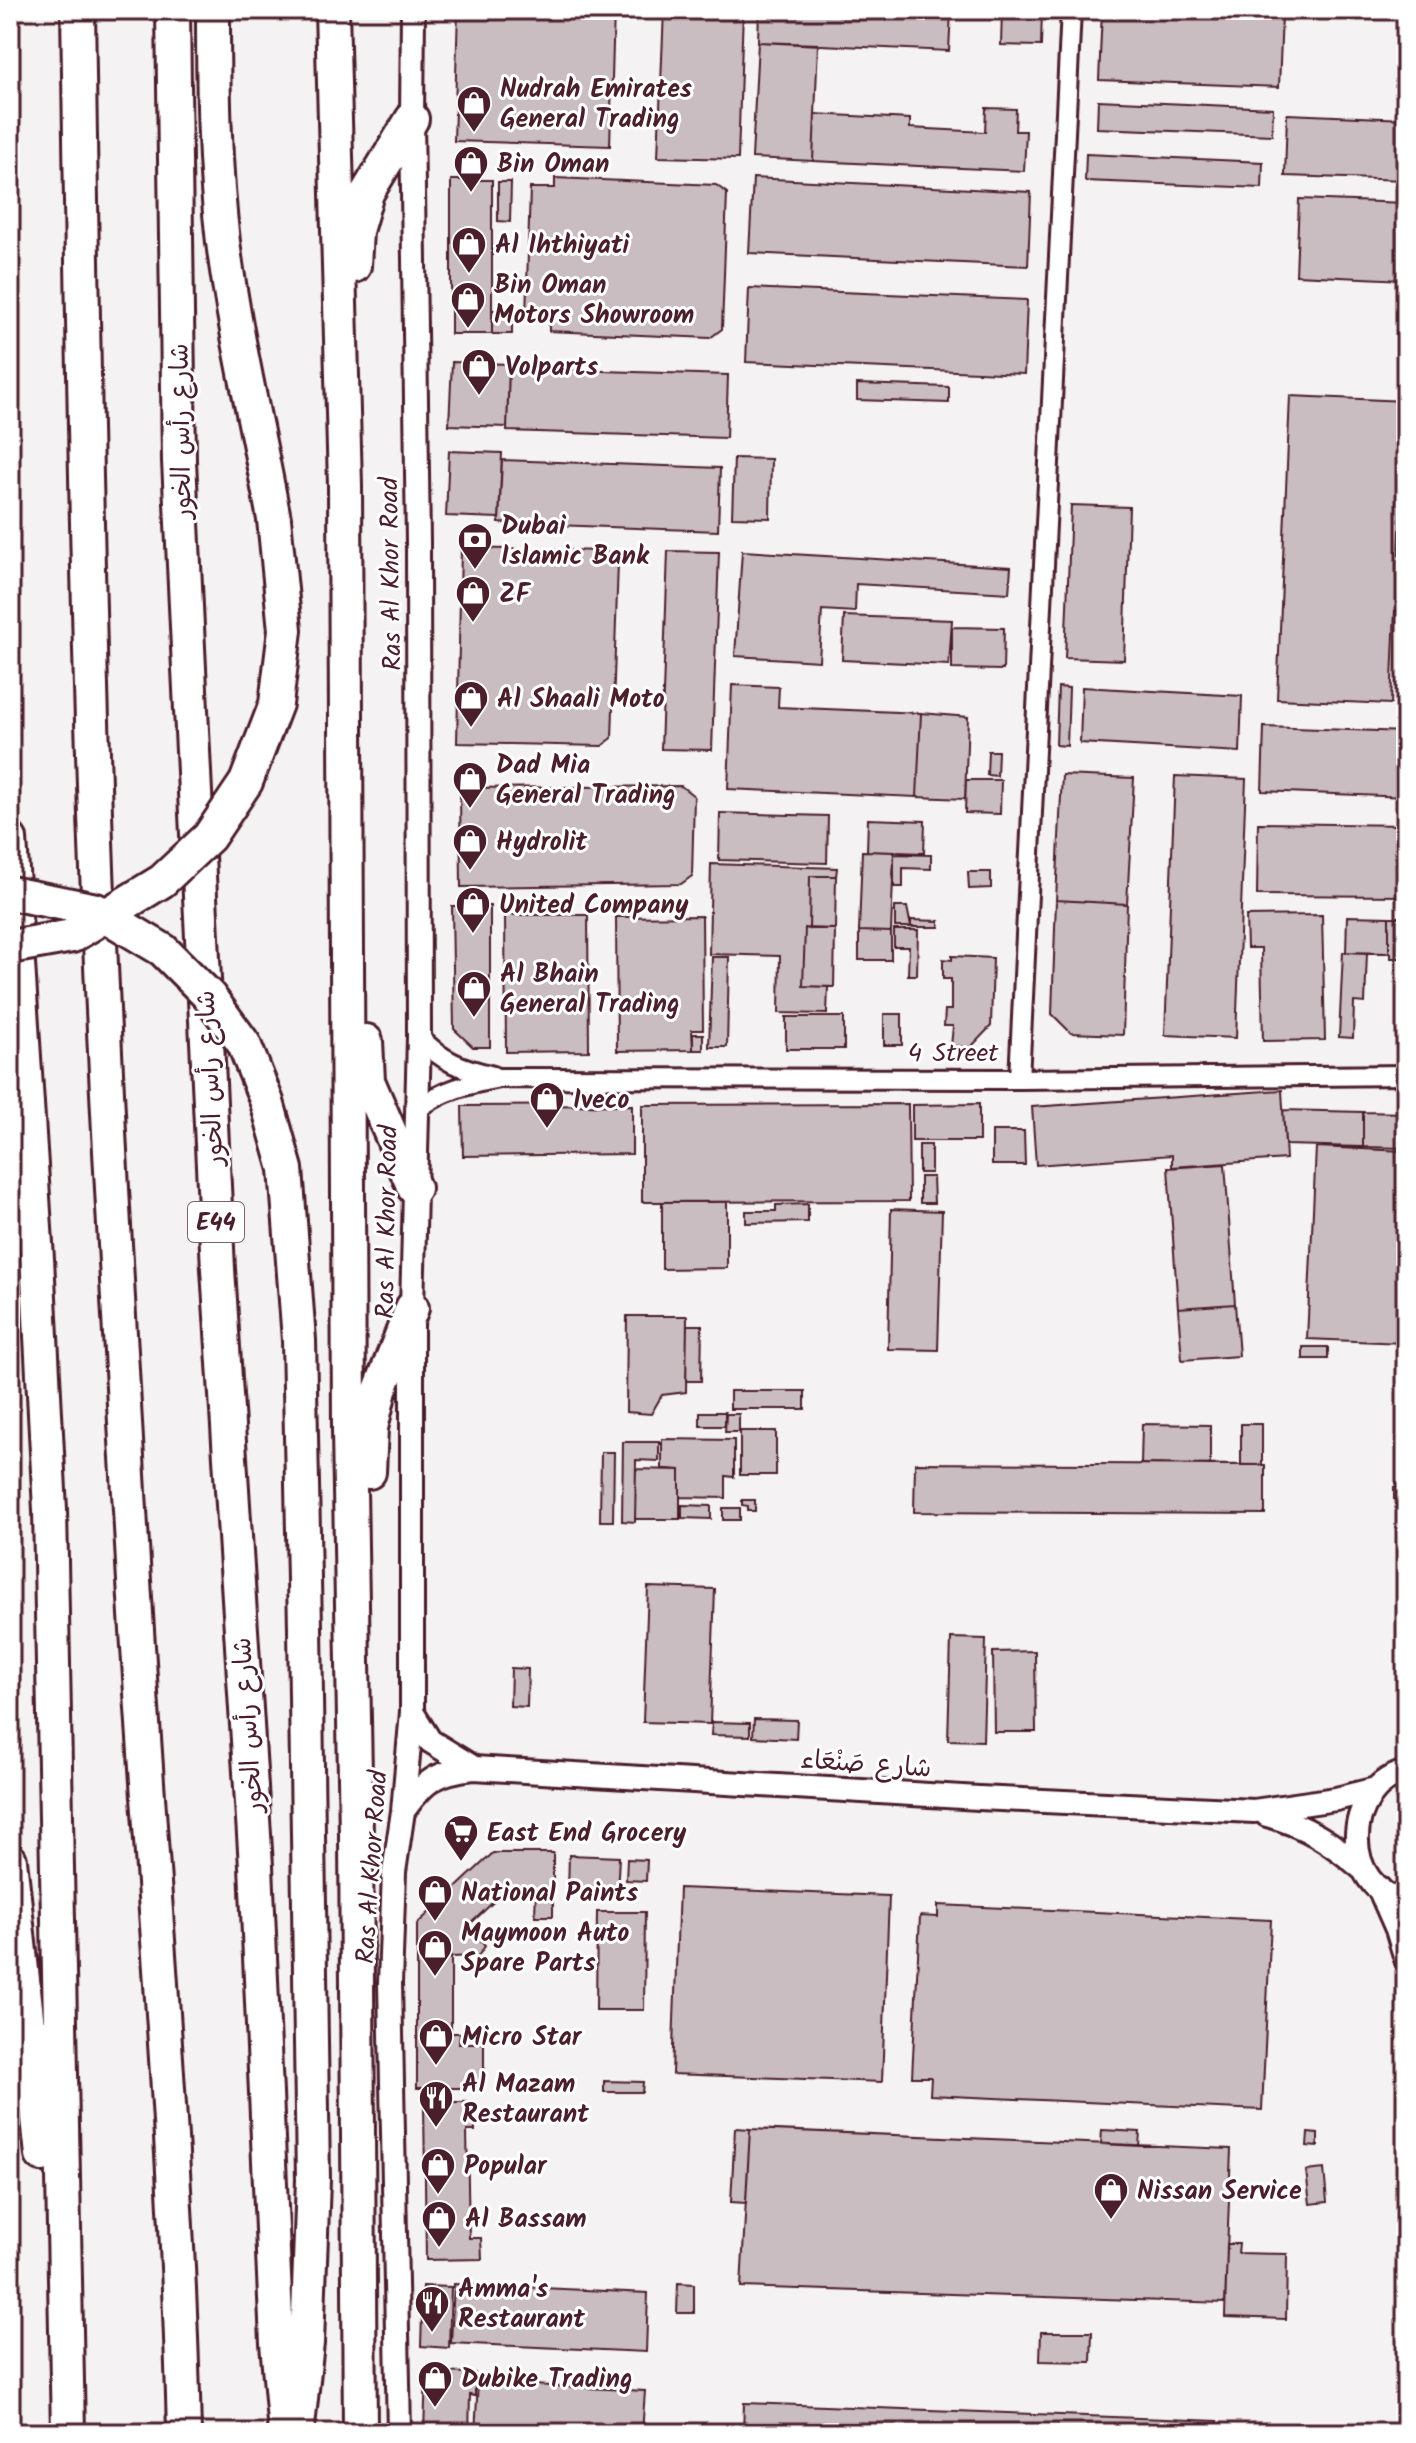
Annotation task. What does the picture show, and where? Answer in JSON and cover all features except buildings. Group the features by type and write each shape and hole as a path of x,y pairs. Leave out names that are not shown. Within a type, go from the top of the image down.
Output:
{"highway":[{"path":"78,10 93,756 110,1156 136,1622 174,2179 184,2433"},
{"name":"شارع رأس الخور","path":"173,10 179,461 218,1269 256,1866 277,2343 285,2433"},
{"path":"10,947 72,936 162,881 209,837 246,782 276,704 285,630 274,519 223,242 215,135 213,10"},
{"path":"332,10 345,485 345,948 360,2433"},
{"path":"345,485 356,231 367,193 412,119"},
{"path":"10,839 50,1510 68,2433"},
{"path":"10,893 96,910 163,950 209,996 244,1044 267,1102 286,1169 297,1309 313,2180 307,2343 298,2433"},
{"path":"345,948 364,1003 368,1081 414,1188"},
{"path":"356,1835 368,1637 371,1428 380,1390 412,1308"},
{"path":"10,1860 67,2398"}],"street":[{"name":"Ras Al Khor Road","path":"399,2433 390,1983 394,1872 412,1712 412,1308 419,1037 413,10"},
{"path":"1019,1079 1071,10"},
{"name":"4 Street","path":"419,1037 437,1055 460,1068 500,1078"},
{"name":"4 Street","path":"416,1110 435,1095 500,1078 1019,1079 1406,1075"},
{"name":"شارع صَنْعَاء","path":"412,1712 430,1741 474,1768"},
{"name":"شارع صَنْعَاء","path":"403,1811 419,1787 432,1779 459,1769 474,1768 1254,1811 1336,1799 1376,1789"},
{"path":"1364,1870 1357,1849 1356,1827 1363,1806 1376,1789 1404,1770"},
{"name":"شارع صَنْعَاء","path":"1254,1811 1295,1823 1332,1842 1379,1888"},
{"path":"1379,1888 1406,1902"},
{"path":"1379,1888 1406,1959"}],"place":[{"name":"Nudrah Emirates General Trading","path":"474,134"},
{"name":"Bin Oman","path":"471,194"},
{"name":"Al Ihthiyati","path":"469,275"},
{"name":"Bin Oman Motors Showroom","path":"468,330"},
{"name":"Volparts","path":"479,397"},
{"name":"Dubai Islamic Bank","path":"475,571"},
{"name":"ZF","path":"473,624"},
{"name":"Al Shaali Moto","path":"471,729"},
{"name":"Dad Mia General Trading","path":"470,810"},
{"name":"Hydrolit","path":"470,872"},
{"name":"United Company","path":"473,935"},
{"name":"Al Bhain General Trading","path":"474,1019"},
{"name":"Iveco","path":"547,1130"},
{"name":"East End Grocery","path":"461,1863"},
{"name":"National Paints","path":"435,1923"},
{"name":"Maymoon Auto Spare Parts","path":"435,1978"},
{"name":"Micro Star","path":"436,2067"},
{"name":"Al Mazam Restaurant","path":"436,2129"},
{"name":"Popular","path":"438,2196"},
{"name":"Nissan Service","path":"1111,2221"},
{"name":"Al Bassam","path":"439,2249"},
{"name":"Amma's Restaurant","path":"432,2334"},
{"name":"Dubike Trading","path":"435,2409"}]}
